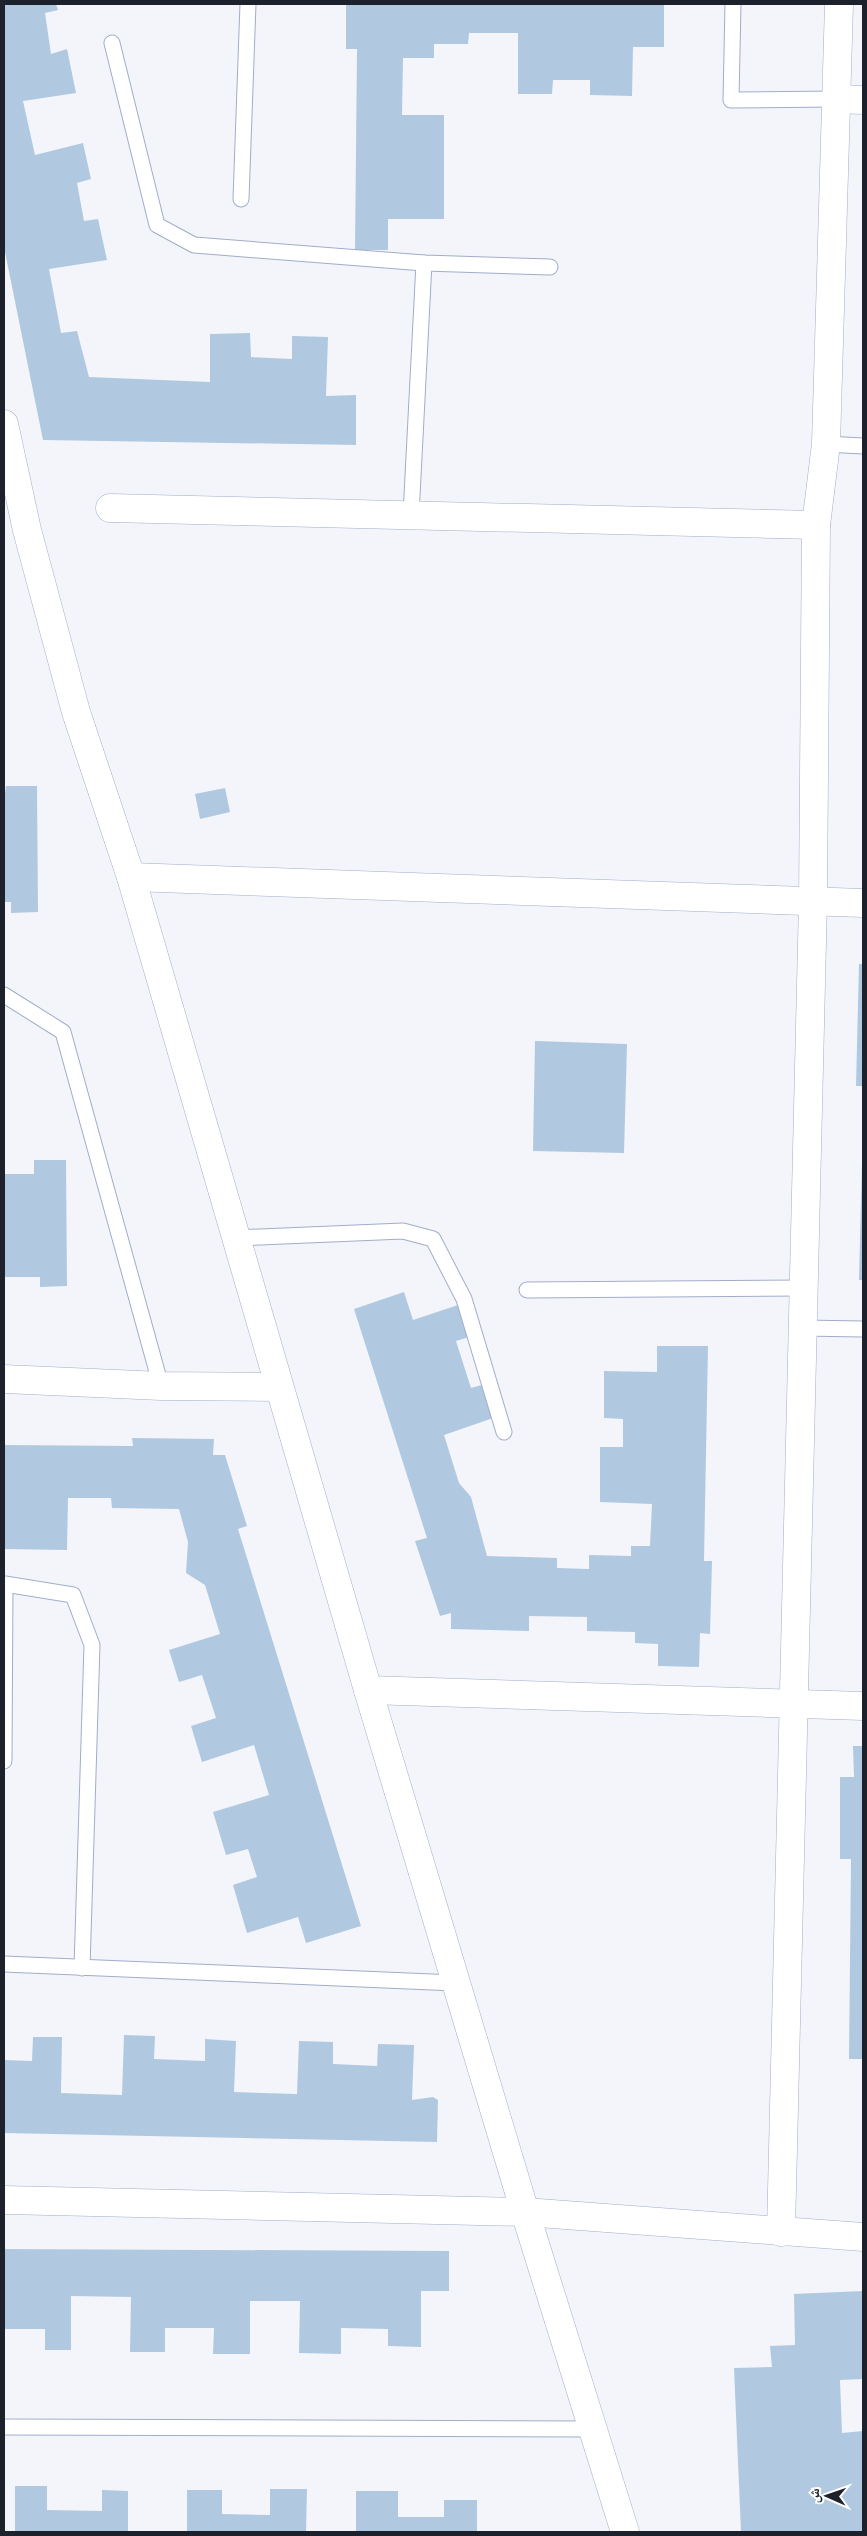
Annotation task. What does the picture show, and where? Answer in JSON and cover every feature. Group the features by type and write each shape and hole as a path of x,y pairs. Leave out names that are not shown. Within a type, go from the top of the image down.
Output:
{"street":[{"path":"781,2232 813,901 816,525 826,444 839,4"},
{"path":"836,99 863,100"},
{"path":"4,424 27,530 76,712 131,877 278,1387 368,1690 525,2212 625,2532"},
{"path":"110,508 816,525"},
{"path":"131,877 863,903"},
{"path":"4,1379 161,1386 278,1387"},
{"path":"368,1690 863,1706"},
{"path":"4,2200 525,2212 781,2232 863,2236"}],"lane":[{"path":"241,199 248,4"},
{"path":"733,4 731,100 836,99"},
{"path":"112,43 157,224 194,245 424,263 550,267"},
{"path":"411,515 424,263"},
{"path":"826,444 863,446"},
{"path":"4,995 63,1032 161,1386"},
{"path":"235,1238 403,1231 433,1239 464,1299 504,1432"},
{"path":"527,1290 804,1288"},
{"path":"802,1328 863,1329"},
{"path":"4,1762 4,1584 73,1595 92,1645 82,1968"},
{"path":"4,1964 456,1982"},
{"path":"4,2427 592,2429"}],"building":[{"path":"4,4 56,4 58,10 45,13 51,54 67,49 76,93 23,101 35,155 83,143 91,179 77,183 84,221 98,219 107,260 49,269 61,333 77,331 89,377 210,382 210,334 250,333 251,357 292,359 292,336 328,337 326,396 356,395 356,445 43,440 4,247"},
{"path":"346,4 664,4 664,47 633,47 632,96 590,95 590,80 553,80 552,94 518,94 518,33 469,33 468,44 434,44 434,58 403,58 402,115 444,115 444,219 388,219 388,250 355,250 357,49 346,49"},
{"path":"6,786 37,786 38,912 11,913 11,902 4,902 4,800"},
{"path":"225,788 230,812 200,819 195,794"},
{"path":"859,964 863,964 863,1086 856,1086"},
{"path":"535,1041 627,1044 624,1153 533,1151"},
{"path":"34,1160 66,1160 67,1286 40,1287 40,1277 4,1277 4,1174 34,1174"},
{"path":"862,1162 863,1280 859,1280"},
{"path":"404,1292 413,1320 458,1305 469,1337 456,1341 471,1388 485,1384 496,1417 444,1435 459,1483 471,1497 487,1556 557,1558 557,1568 589,1569 589,1555 631,1556 631,1546 650,1546 652,1504 600,1502 600,1447 623,1447 623,1419 604,1418 604,1371 657,1372 657,1346 708,1346 704,1561 712,1561 710,1634 700,1633 699,1667 658,1666 658,1644 635,1643 635,1632 587,1631 587,1617 529,1616 529,1631 451,1629 451,1613 440,1616 415,1541 427,1538 354,1309"},
{"path":"132,1438 214,1439 213,1455 225,1455 247,1526 238,1529 361,1926 306,1943 298,1917 247,1933 233,1885 257,1877 248,1849 226,1855 213,1812 269,1795 254,1745 202,1762 191,1726 216,1718 202,1675 179,1682 169,1650 220,1634 205,1585 186,1573 188,1542 179,1509 112,1508 111,1498 68,1498 67,1550 4,1549 4,1445 133,1446"},
{"path":"853,1746 863,1746 863,2059 849,2059 851,1859 840,1859 840,1777 854,1777"},
{"path":"124,2035 155,2036 154,2059 205,2061 205,2039 236,2041 234,2092 297,2094 299,2041 333,2042 333,2064 377,2066 378,2044 414,2045 412,2100 433,2097 438,2100 437,2142 4,2133 4,2060 32,2061 33,2037 62,2037 61,2093 122,2095"},
{"path":"4,2249 449,2251 449,2291 421,2291 421,2347 388,2346 388,2329 341,2328 341,2354 299,2353 300,2301 250,2301 250,2354 213,2354 214,2328 165,2328 165,2352 130,2352 131,2297 71,2296 71,2350 45,2350 45,2329 4,2329"},
{"path":"863,2291 863,2379 840,2380 842,2433 863,2431 863,2532 741,2532 734,2368 772,2367 770,2346 795,2345 794,2294"},
{"path":"15,2486 47,2486 47,2510 102,2511 102,2490 128,2491 128,2532 15,2532"},
{"path":"270,2489 307,2489 306,2532 187,2532 187,2490 222,2490 222,2514 270,2515"},
{"path":"356,2491 398,2491 398,2517 444,2517 444,2500 477,2500 477,2532 356,2532"}]}
